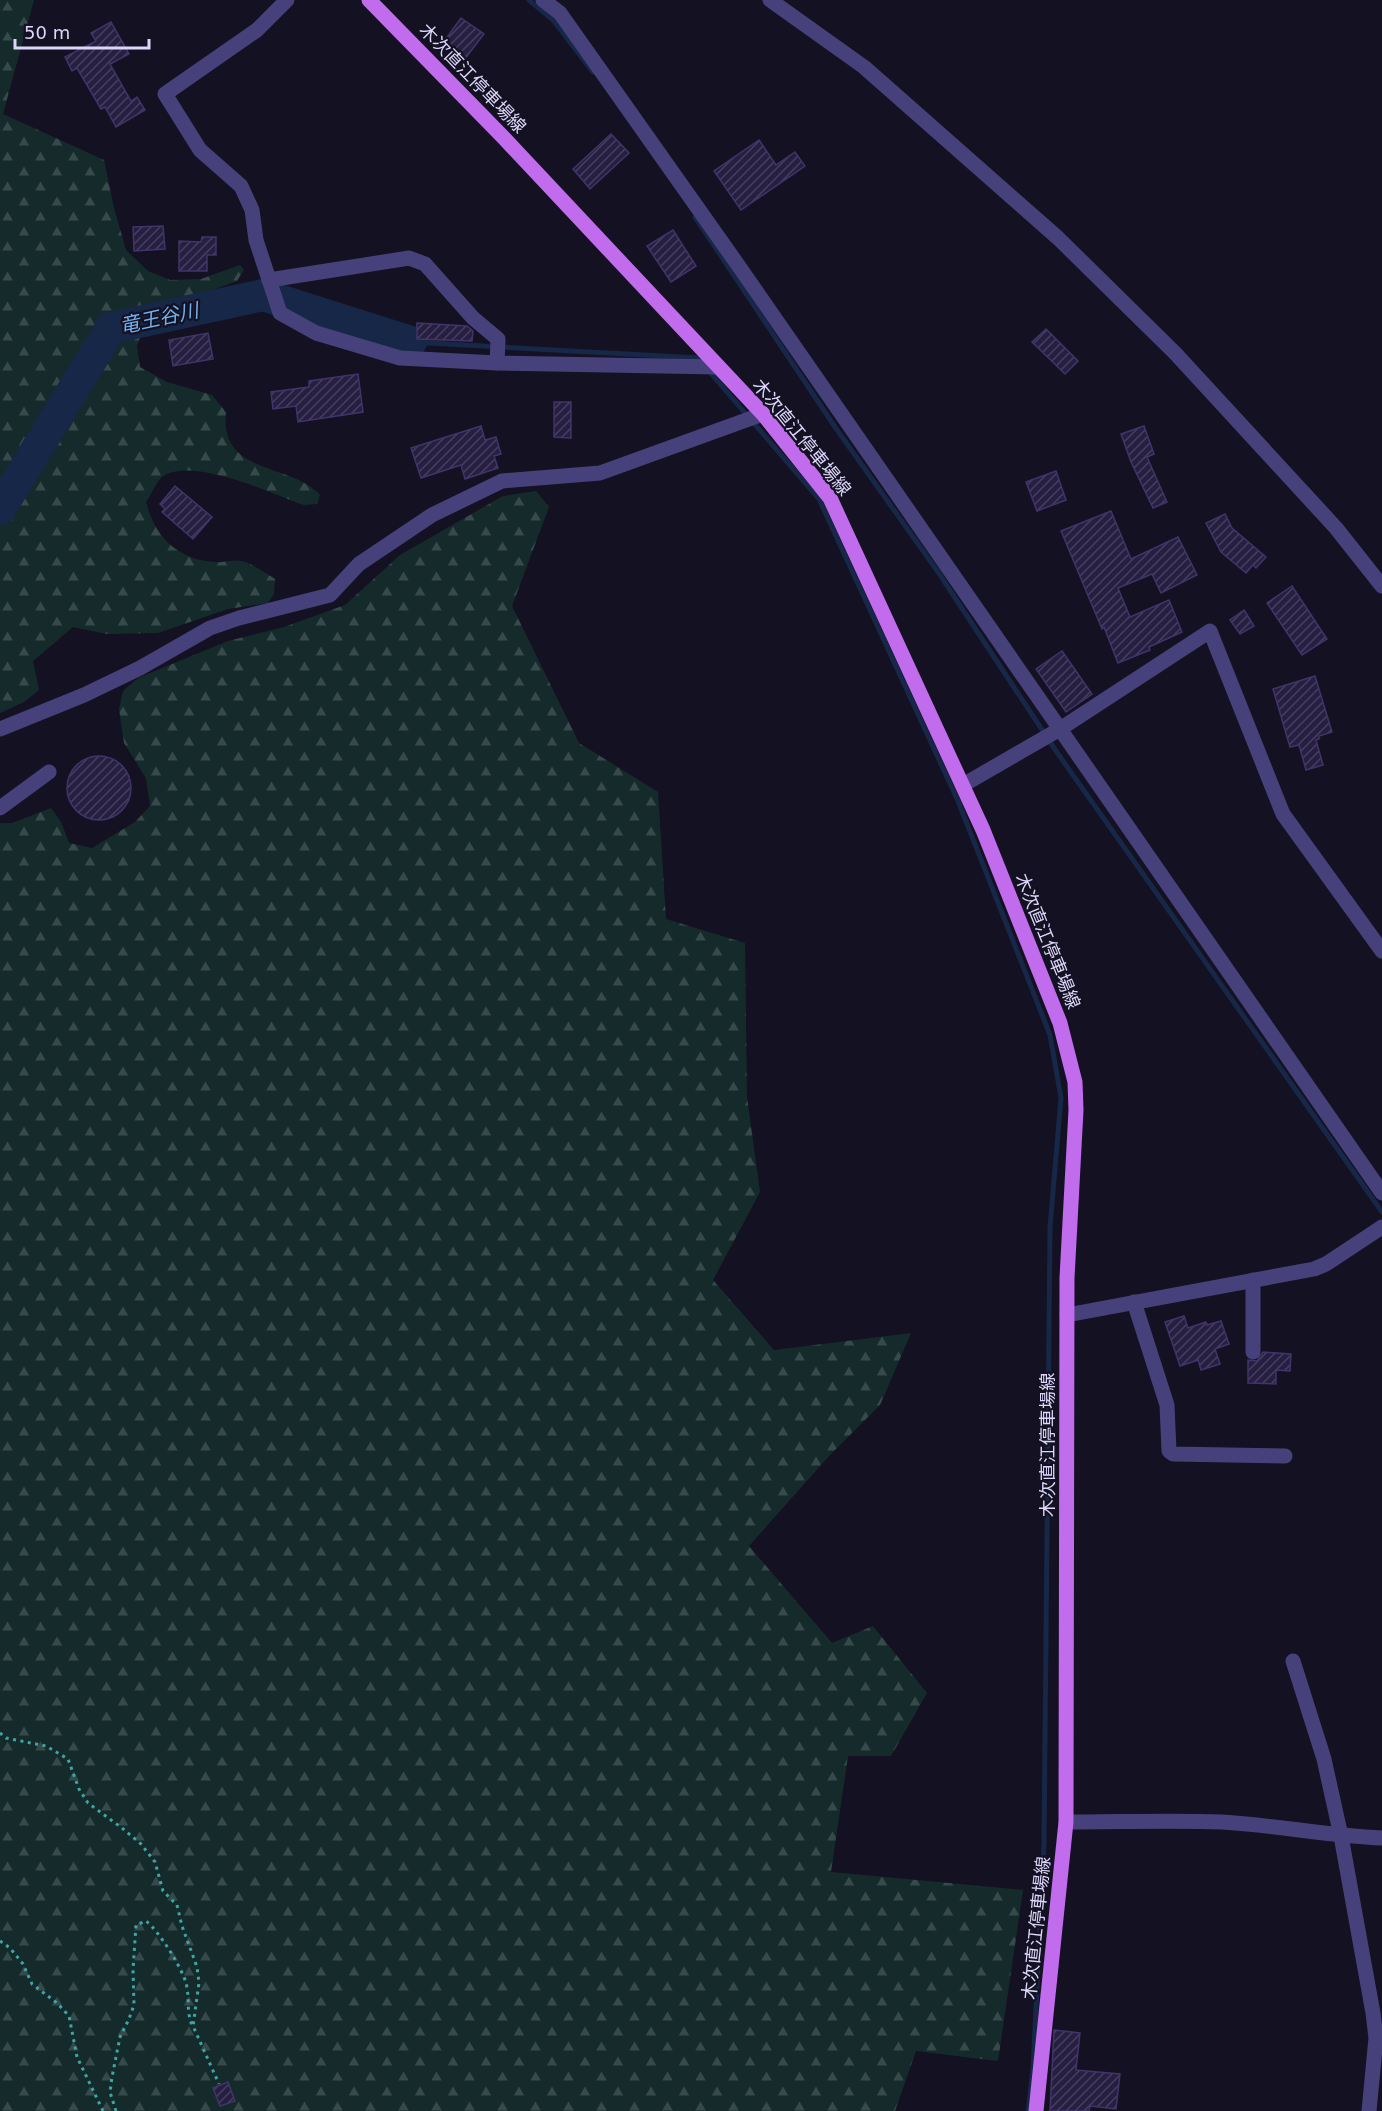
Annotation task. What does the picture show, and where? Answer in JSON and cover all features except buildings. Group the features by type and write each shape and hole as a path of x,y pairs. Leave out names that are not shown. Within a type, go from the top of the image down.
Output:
{"main road":[{"name":"木次直江停車場線","path":"369,0 503,137 763,414 830,498 963,785 1060,1023 1073,1074 1076,1110 1066,1315 1066,1822 1036,2111"}],"street":[{"path":"287,0 257,30 165,94 200,150 241,186 252,210 256,240 280,313 316,333 400,358 497,363 718,367"},
{"path":"543,0 560,13 745,275 1382,1193"},
{"path":"770,0 864,67 1058,238 1183,362 1336,528 1382,586"},
{"path":"269,280 410,258 425,264 472,318 498,339 497,363"},
{"path":"0,729 84,695 210,628 239,618 330,595 359,564 423,522 502,481 600,473 763,414"},
{"path":"963,785 1060,729 1210,632 1283,814 1382,951"},
{"path":"0,808 49,772"},
{"path":"1066,1315 1314,1269 1326,1264 1382,1227"},
{"path":"1253,1280 1253,1352"},
{"path":"1134,1302 1167,1405 1169,1451 1173,1454 1285,1456"},
{"path":"1293,1661 1324,1759 1341,1836 1374,2013 1376,2038 1369,2111"},
{"path":"1066,1822 1222,1822 1341,1836 1382,1838"}],"path":[{"path":"0,1733 6,1738 46,1746 68,1759 79,1789 88,1803 141,1844 155,1862 163,1891 177,1905 197,1967 199,1983 193,2026"},
{"path":"116,2111 110,2092 120,2037 134,2005 132,1987 136,1925 146,1922 154,1927 165,1941 186,1981 188,2015 219,2084"},
{"path":"0,1941 10,1948 22,1964 32,1984 57,2003 69,2016 77,2057 102,2111"}],"green space":[{"path":"0,0 34,0 3,114 104,160 126,250 148,271 170,280 201,279 240,265 244,270 237,281 158,310 142,332 137,346 140,367 167,382 212,395 226,412 227,433 234,447 245,458 292,477 320,495 317,504 304,505 252,485 210,473 174,472 161,478 146,502 155,526 162,536 179,551 201,560 221,562 235,560 255,566 275,579 274,594 268,603 228,609 158,633 107,634 73,627 33,661 39,690 24,702 0,713"},
{"path":"536,491 549,507 512,606 579,743 658,792 666,919 745,943 747,1097 760,1192 713,1280 774,1350 911,1333 880,1405 829,1456 749,1546 832,1643 873,1626 927,1693 891,1756 848,1756 831,1872 1023,1890 998,2061 916,2051 895,2111 0,2111 0,823 12,823 51,808 61,822 69,843 92,848 135,822 150,806 146,778 124,743 119,709 123,691 138,678 228,641 284,627 345,605 400,555 503,496"}],"waterway":[{"path":"529,0 553,20 593,72"},
{"path":"695,217 835,427 938,572 1056,751 1382,1212"},
{"name":"竜王谷川","path":"0,509 111,328 263,295 411,342"},
{"path":"411,342 699,358 703,364"},
{"path":"709,371 819,499 958,801 1050,1035 1061,1098 1050,1227 1044,1844 1033,2069 1028,2111"}]}
